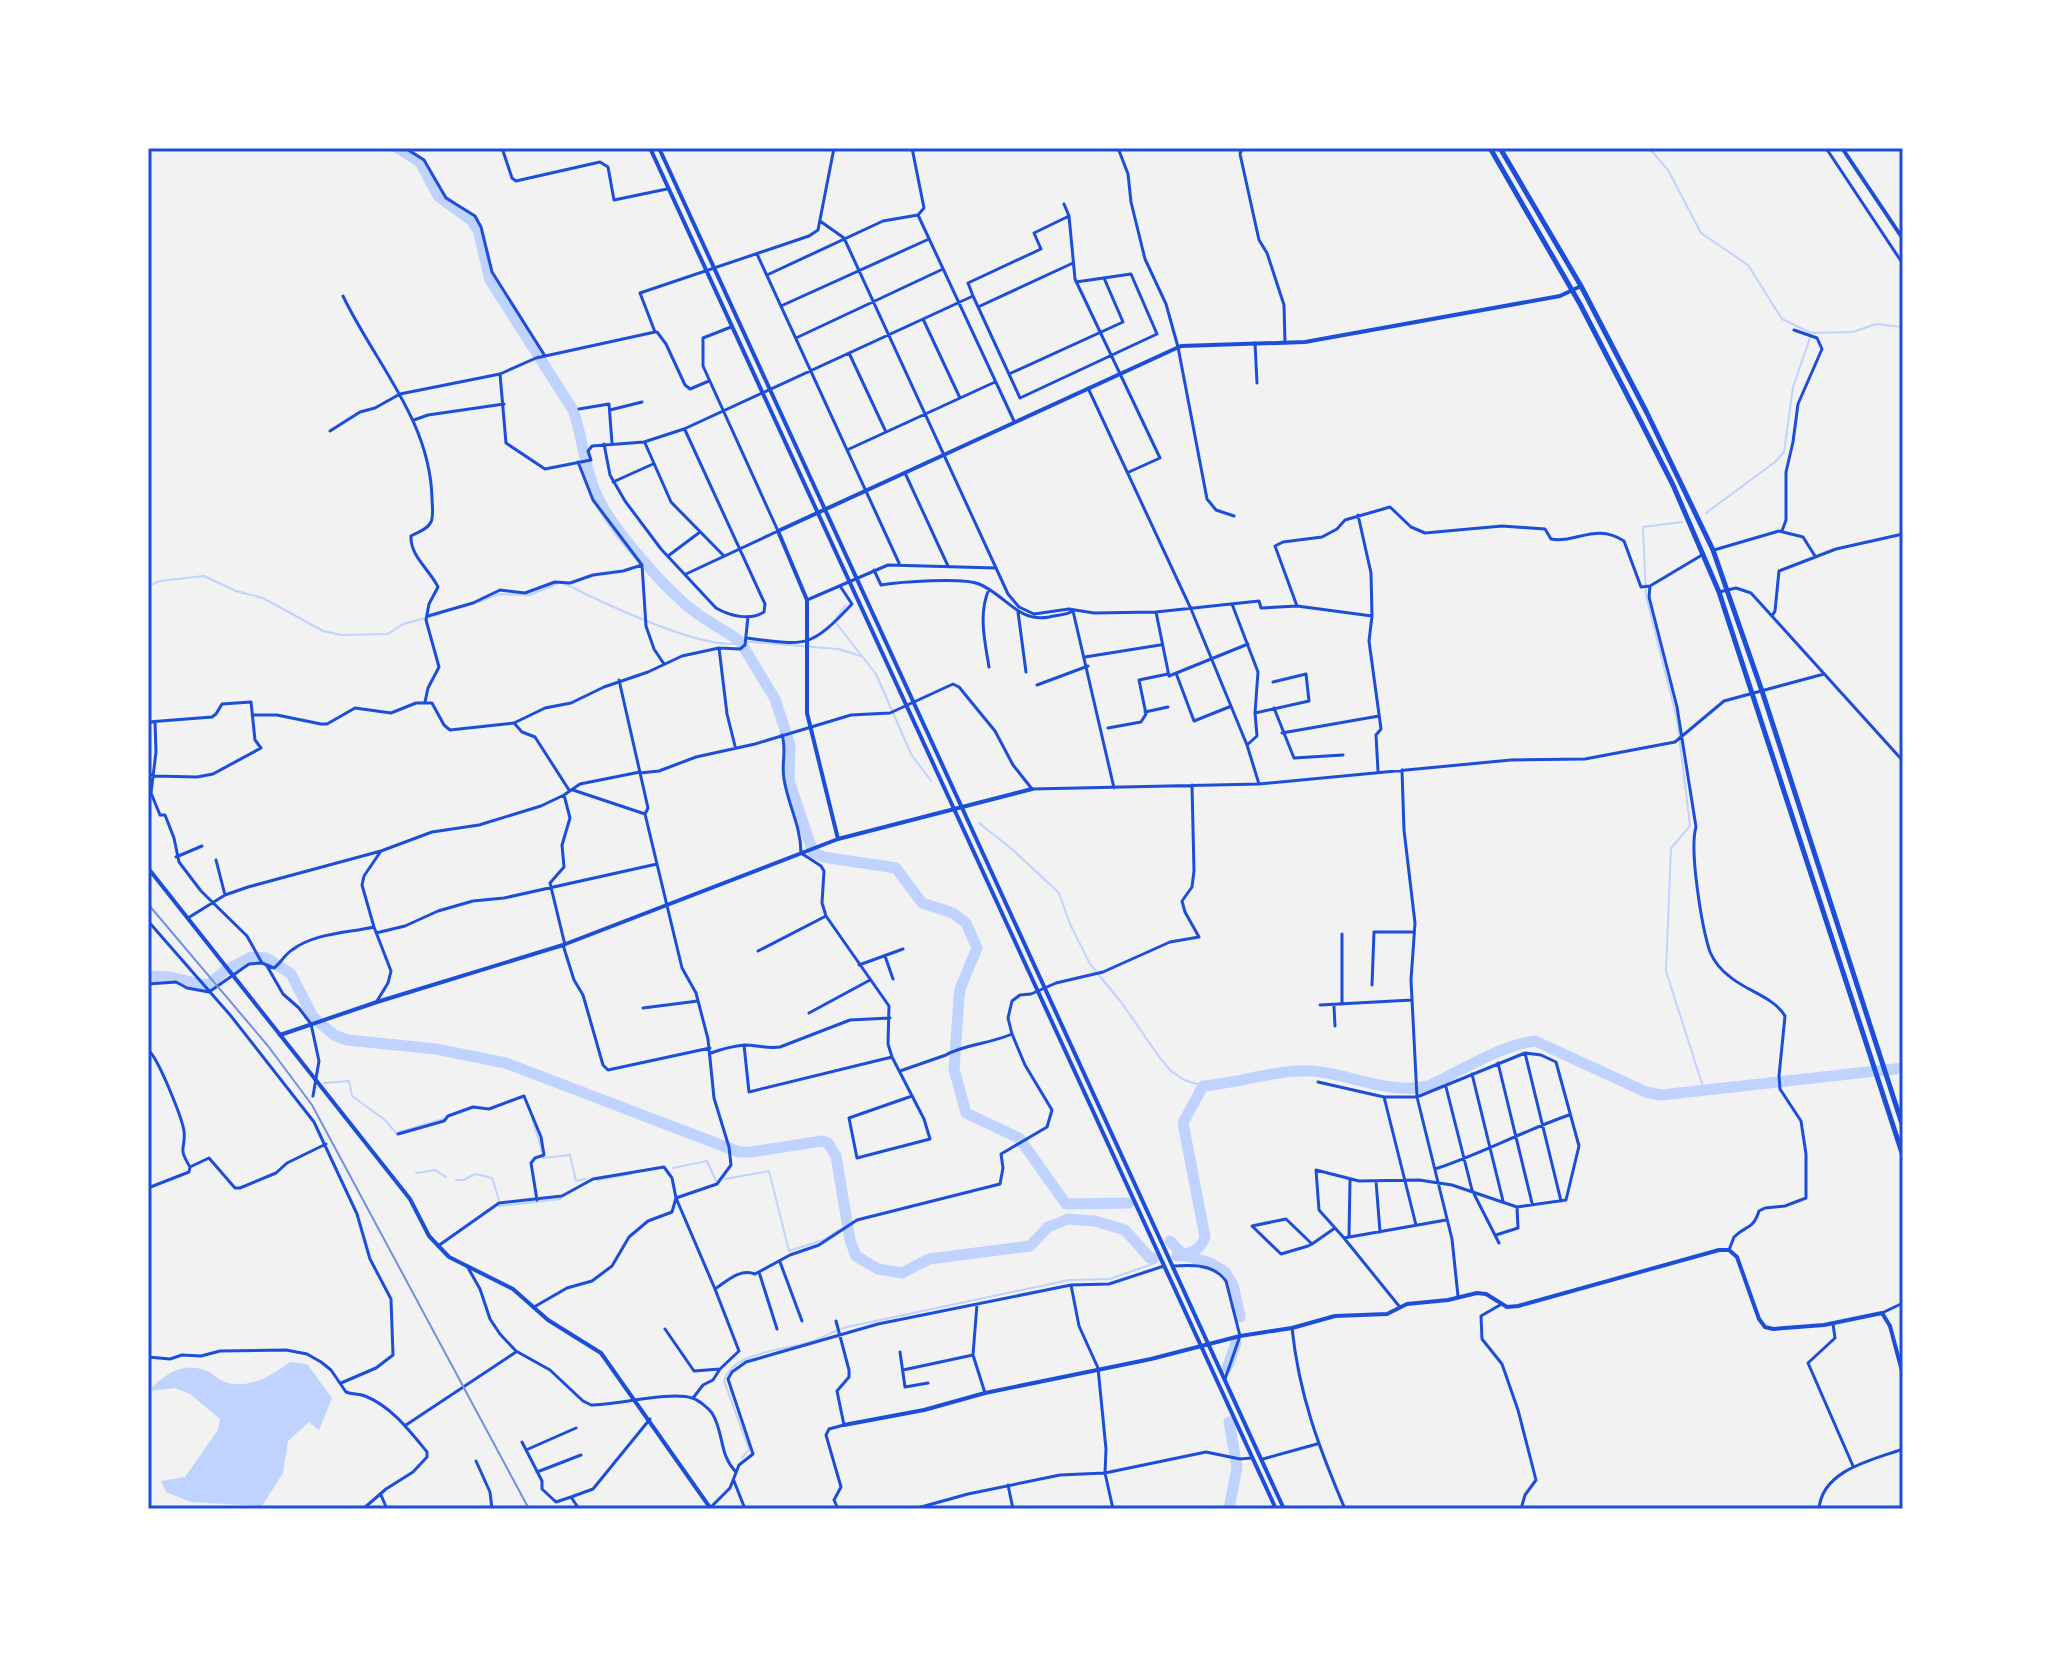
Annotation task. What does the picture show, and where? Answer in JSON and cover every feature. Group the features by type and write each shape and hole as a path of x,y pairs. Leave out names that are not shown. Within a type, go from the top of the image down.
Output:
{"highway":[{"path":"1490,148 1571,291 1673,485 1719,592 1903,1156"},
{"path":"1500,148 1581,286 1713,550 1762,691 1903,1127"}],"main road":[{"path":"650,148 1276,1509"},
{"path":"659,148 1284,1509"},
{"path":"1842,148 1903,239"},
{"path":"838,839 810,727 806,694 807,600 778,531 1178,347 1305,342 1560,296 1581,286"},
{"path":"280,1035 564,945 838,839 1032,789"},
{"path":"148,868 410,1199 429,1236 449,1257 513,1289 565,1332 601,1353 710,1509"},
{"path":"844,1425 924,1410 985,1393 1240,1336 1292,1328 1335,1316 1387,1314 1412,1303 1486,1294 1500,1305 1518,1306 1719,1250 1729,1250 1741,1265 1759,1319 1765,1327 1832,1324 1882,1313 1890,1326 1903,1375"}],"street":[{"path":"405,148 424,160 446,198 475,216 481,227 492,272 544,357"},
{"path":"502,148 512,178 516,181 600,162 608,167 614,200 669,188"},
{"path":"709,381 690,389 685,385 666,344 655,332 640,293 809,236 818,230 834,148"},
{"path":"767,275 883,221 918,215 924,208 912,148"},
{"path":"1118,148 1128,174 1131,202 1145,259 1166,304 1178,347 1207,499 1216,510 1234,516"},
{"path":"1242,148 1240,154 1259,240 1267,253 1284,305 1285,343"},
{"path":"1826,148 1903,264"},
{"path":"1064,204 1069,216 1076,282 1160,458 1129,472"},
{"path":"918,215 1014,422"},
{"path":"1069,216 1034,233 1041,249 968,283 1020,398 1157,334 1131,274 1076,282"},
{"path":"820,221 844,238 1013,602 1027,612 1073,611"},
{"path":"781,306 929,239"},
{"path":"757,254 899,563"},
{"path":"978,307 1073,263"},
{"path":"796,338 943,269"},
{"path":"1009,374 1123,322 1104,278"},
{"path":"343,296 414,420 431,476 432,516 429,526 411,536 410,541 415,555 438,587 426,618 439,667 428,688 425,702"},
{"path":"500,374 505,440 545,469 591,460 589,447 644,442 684,429 973,296"},
{"path":"923,319 960,398"},
{"path":"686,574 778,531 703,366 703,338 732,326"},
{"path":"1782,531 1786,520 1786,472 1798,404 1822,349 1822,343 1817,338 1794,330"},
{"path":"330,431 352,416 400,394 500,374 536,358 655,332"},
{"path":"1255,343 1257,383"},
{"path":"849,353 886,432"},
{"path":"847,450 995,382"},
{"path":"1088,388 1191,609 1247,745 1259,784"},
{"path":"610,410 642,402"},
{"path":"414,420 428,415 504,404"},
{"path":"579,409 609,404 612,443"},
{"path":"604,444 613,482 625,501 668,556 716,608 748,617 764,612 765,604 684,429"},
{"path":"644,442 671,502 724,556"},
{"path":"583,461 597,507 642,565 645,619 654,649 664,664"},
{"path":"613,482 653,464"},
{"path":"905,473 948,566"},
{"path":"1297,606 1275,546 1283,542 1322,537 1337,529 1345,520 1390,507 1411,527 1425,533 1502,526 1545,529 1551,539 1557,540 1594,532 1617,536 1624,541 1641,587 1650,586 1703,554"},
{"path":"1358,515 1371,573 1369,641 1381,729 1376,735 1378,771"},
{"path":"1713,550 1782,531"},
{"path":"1782,531 1803,537 1815,556"},
{"path":"668,556 700,532"},
{"path":"1772,616 1779,571 1815,556 1903,534"},
{"path":"807,600 874,570 899,563 996,568"},
{"path":"426,618 473,603 500,590 525,593 555,582 570,583 642,565"},
{"path":"874,570 881,585 907,581 977,583 1018,612 1041,619 1073,611 1156,612 1259,601 1261,608 1297,606 1372,616"},
{"path":"253,715 277,715 300,722 327,724 355,708 391,713 425,702 432,703 450,730 514,723 545,708 571,703 619,680 690,653 744,644 808,646 852,604 840,586"},
{"path":"1650,586 1649,597 1677,707 1696,827 1692,839 1699,899 1711,953 1727,975 1783,1011 1780,1089 1801,1121 1806,1154 1806,1198 1759,1211 1756,1222 1734,1237 1729,1250"},
{"path":"989,589 984,599 983,625 989,667"},
{"path":"1719,592 1745,589 1903,761"},
{"path":"1232,604 1258,672 1257,736 1247,745"},
{"path":"1073,611 1114,788"},
{"path":"1018,612 1026,672"},
{"path":"1156,612 1168,674"},
{"path":"744,644 748,617"},
{"path":"1108,728 1141,722 1145,712 1139,680 1169,676 1248,644"},
{"path":"1085,657 1162,645"},
{"path":"719,648 727,714 735,746"},
{"path":"1037,685 1088,666"},
{"path":"1176,673 1194,721 1231,706"},
{"path":"1255,713 1309,701 1306,674 1273,682"},
{"path":"188,918 225,895 381,851 432,832 479,825 541,806 570,790 603,778 659,771 735,746 755,744 851,715 890,713 956,684 995,731 1013,765 1032,789 1259,784 1511,760 1585,759 1675,742 1724,701 1824,674"},
{"path":"619,680 648,808 645,814 682,968 698,1001 710,1051 714,1098 730,1155 729,1171 717,1184 676,1198"},
{"path":"148,722 215,716 219,706 225,703 251,702 254,734 261,748 213,774 197,777 154,776 148,773"},
{"path":"1145,712 1168,707"},
{"path":"1274,708 1294,758 1343,755"},
{"path":"1282,733 1379,716"},
{"path":"155,722 151,793 160,815 165,815 174,838 176,857 212,902 247,936 283,994 312,1024 319,1061 313,1096"},
{"path":"514,723 522,732 535,737 570,790 645,814"},
{"path":"785,735 784,781 804,852 824,871 822,903 826,916 889,1006 888,1044 892,1057 904,1069 930,1139 857,1158 849,1118 912,1096"},
{"path":"1402,770 1404,830 1414,932 1412,1021 1415,1082 1452,1239 1458,1296"},
{"path":"715,1289 739,1273 759,1272 790,1255 819,1245 857,1220 1000,1184 1003,1168 1001,1154 1047,1127 1052,1110 1025,1065 1012,1034 1008,1018 1012,1001 1020,995 1064,980 1103,972 1170,942 1199,937 1182,901 1192,887 1194,871 1192,785"},
{"path":"564,795 570,818 562,845 564,867 551,881 550,887 574,980 583,995 603,1065 608,1070 727,1047 780,1047 850,1020 890,1018"},
{"path":"176,857 202,846"},
{"path":"377,1002 391,971 362,885 364,876 381,851"},
{"path":"216,860 225,895"},
{"path":"376,933 405,926 438,911 473,901 504,898 657,864"},
{"path":"758,951 826,916"},
{"path":"148,921 293,1093 326,1144 360,1221 370,1259 392,1304 393,1357 341,1383"},
{"path":"267,966 274,968 290,950 314,939 374,927"},
{"path":"1372,985 1374,932 1414,932"},
{"path":"1342,934 1342,1004"},
{"path":"859,965 903,949"},
{"path":"885,956 893,979"},
{"path":"209,992 229,971 261,961"},
{"path":"809,1013 870,980"},
{"path":"148,984 176,982 187,988 209,992"},
{"path":"1320,1005 1412,1000"},
{"path":"643,1008 698,1001"},
{"path":"1334,1005 1335,1026"},
{"path":"904,1069 1012,1034"},
{"path":"744,1045 749,1092 892,1057"},
{"path":"148,1050 160,1066 184,1131 181,1150 190,1167"},
{"path":"1525,1053 1561,1201"},
{"path":"1318,1082 1384,1097 1417,1097 1525,1053 1541,1055 1556,1062 1579,1146 1566,1200 1517,1207 1472,1190 1406,1180 1350,1180 1316,1170 1319,1210 1347,1237 1400,1307"},
{"path":"1498,1063 1533,1205"},
{"path":"1472,1074 1503,1201"},
{"path":"1446,1087 1472,1190 1499,1243"},
{"path":"398,1134 444,1121 448,1116 473,1107 489,1109 524,1096 541,1137 544,1155 531,1163 537,1200"},
{"path":"1384,1097 1416,1225"},
{"path":"1435,1169 1464,1160 1516,1135 1570,1115"},
{"path":"148,1188 189,1172 190,1167 209,1158 235,1188 240,1188 276,1173 287,1163 326,1144"},
{"path":"438,1246 494,1206 562,1196 601,1177 657,1167 668,1170 676,1198 739,1351 693,1398"},
{"path":"1347,1237 1350,1180"},
{"path":"1376,1181 1380,1232"},
{"path":"534,1307 567,1288 592,1281 612,1266 629,1237 648,1221 672,1212 676,1198"},
{"path":"1495,1235 1518,1228 1517,1207"},
{"path":"1312,1244 1286,1219 1252,1226 1281,1254 1312,1244 1335,1228"},
{"path":"1347,1237 1446,1220"},
{"path":"780,1262 802,1321"},
{"path":"467,1266 480,1289 490,1319 516,1351 550,1370 591,1405 665,1397 693,1398 712,1414 719,1429 723,1452 736,1472"},
{"path":"710,1509 734,1481 736,1472 754,1450 728,1379 732,1372 752,1359 807,1346 839,1332 1071,1285 1109,1284 1164,1266"},
{"path":"1172,1267 1208,1268 1226,1281 1240,1336 1225,1379"},
{"path":"759,1272 777,1329"},
{"path":"1071,1285 1079,1326 1098,1368 1106,1449 1105,1473 1113,1509"},
{"path":"1882,1313 1903,1303"},
{"path":"977,1304 973,1355 985,1393"},
{"path":"1500,1305 1481,1316 1481,1334 1502,1364 1528,1442 1536,1480 1525,1495 1521,1509"},
{"path":"836,1321 849,1370 849,1377 837,1391 844,1425 829,1429 826,1435 841,1487 834,1500 838,1509"},
{"path":"1832,1324 1835,1338 1808,1363 1853,1466"},
{"path":"1292,1328 1295,1358 1317,1444 1345,1509"},
{"path":"665,1329 694,1371 720,1369"},
{"path":"148,1357 170,1359 220,1351 286,1350 307,1354 321,1362 346,1392 361,1394 379,1403 406,1425 427,1452 427,1457 413,1472 363,1509"},
{"path":"406,1425 516,1351"},
{"path":"900,1352 905,1387 928,1383"},
{"path":"903,1370 973,1355"},
{"path":"522,1442 542,1481 542,1489 556,1502 593,1489 650,1419"},
{"path":"526,1450 576,1428"},
{"path":"1262,1460 1317,1444"},
{"path":"1819,1509 1820,1498 1834,1480 1853,1466 1903,1449"},
{"path":"914,1509 1008,1485 1060,1475 1105,1473 1206,1452 1252,1458"},
{"path":"537,1472 581,1455"},
{"path":"476,1461 490,1492 492,1509"},
{"path":"734,1481 745,1509"},
{"path":"1008,1485 1013,1509"},
{"path":"381,1495 387,1509"},
{"path":"571,1497 579,1509"}],"water":[{"path":"290,1362 307,1364 332,1398 319,1430 309,1422 288,1441 283,1473 262,1506 191,1502 166,1492 161,1481 185,1477 218,1430 220,1419 190,1394 175,1388 148,1391 168,1374 183,1368 200,1369 225,1382 242,1384 268,1376"}],"waterway":[{"path":"398,148 420,162 438,196 471,220 478,230 490,280 573,410 592,483 611,520 673,593 740,641 775,699 790,745 789,781 813,852 823,857 896,868 922,903 953,913 966,923 977,948 960,989 954,1069 966,1113 1019,1138 1066,1204 1129,1203"},
{"path":"1649,148 1668,170 1701,233 1748,265 1782,319 1811,333 1853,332 1876,324 1903,327"},
{"path":"1706,513 1784,452 1793,387 1810,338"},
{"path":"1682,522 1643,527 1646,596 1677,719 1690,826 1671,848 1666,971 1704,1090"},
{"path":"148,586 160,581 204,576 236,591 263,598 323,631 341,635 388,634 403,624 440,614"},
{"path":"473,604 499,594 530,595 557,584"},
{"path":"564,584 644,620 687,635 725,644 740,643"},
{"path":"837,617 846,605"},
{"path":"836,623 876,674 911,754 931,781"},
{"path":"740,641 838,649 861,656"},
{"path":"979,823 1059,893 1090,964 1160,1058 1184,1080 1203,1086"},
{"path":"148,977 164,976 209,985 223,972 251,957 266,958 291,974 313,1017 334,1035 347,1040 436,1049 506,1063 739,1152 822,1141 828,1143 836,1156 850,1240 856,1256 878,1269 902,1273 929,1259 1030,1246 1048,1227 1068,1219 1095,1221 1125,1230 1150,1258 1154,1258"},
{"path":"1177,1256 1194,1251 1205,1237 1183,1123 1203,1086 1286,1072 1313,1071 1394,1087 1422,1087 1502,1050 1535,1041 1646,1092 1661,1095 1903,1068"},
{"path":"324,1083 349,1081 352,1096 385,1120 396,1133 443,1119"},
{"path":"532,1119 542,1151"},
{"path":"543,1158 570,1155 576,1181 585,1179"},
{"path":"673,1168 707,1161 716,1181"},
{"path":"416,1173 435,1170 446,1177"},
{"path":"725,1179 769,1171 789,1251 823,1240 839,1230"},
{"path":"456,1180 476,1174 492,1178 499,1200"},
{"path":"597,1180 631,1174"},
{"path":"499,1206 561,1199"},
{"path":"1170,1241 1183,1255 1210,1263 1225,1272 1233,1285 1240,1317"},
{"path":"1177,1260 1201,1261"},
{"path":"742,1458 749,1449 724,1381 730,1370 751,1357 807,1343 847,1327 1069,1280 1110,1279 1155,1263"},
{"path":"1227,1368 1236,1343"},
{"path":"1229,1422 1237,1467 1229,1509"}],"railway":[{"path":"148,904 268,1046 312,1105 529,1509"}]}
